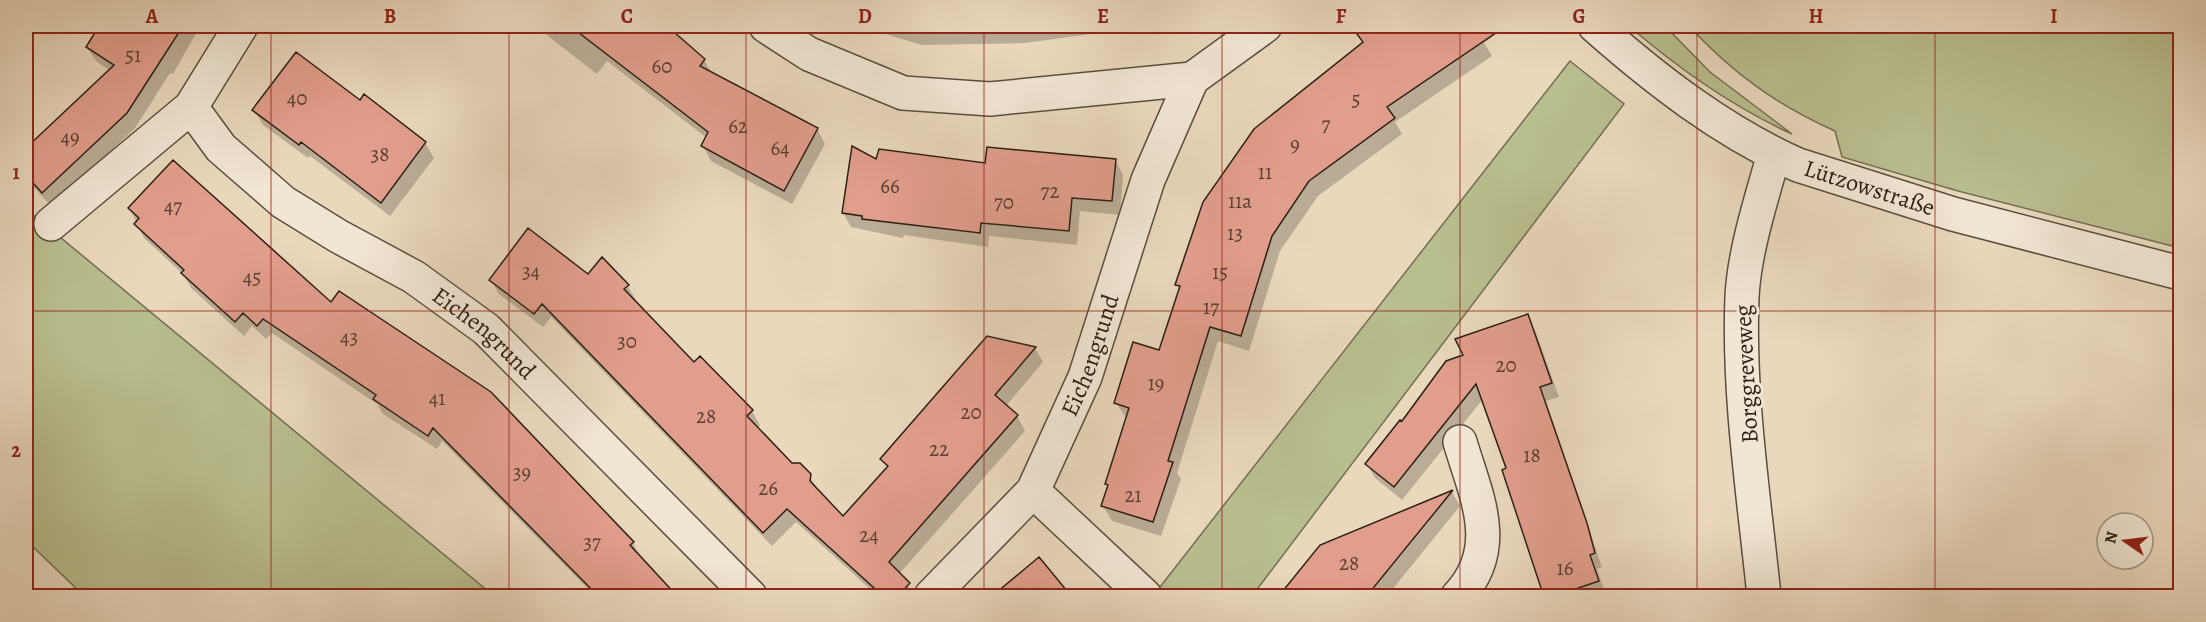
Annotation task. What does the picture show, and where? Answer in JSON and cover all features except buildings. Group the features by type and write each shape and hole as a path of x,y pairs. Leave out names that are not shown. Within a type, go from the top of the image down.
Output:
{"street":[{"path":"51,224 191,107 241,26"},
{"path":"766,26 809,54 903,93 990,99 1192,79 1265,26"},
{"name":"Lützowstraße","path":"1595,26 1629,56 1683,96 1774,154 1837,178 1953,214 2181,273"},
{"name":"Eichengrund","path":"930,597 1033,491 1085,377 1148,180 1192,79"},
{"name":"Eichengrund","path":"191,107 221,148 283,202 338,236 414,277 486,329 750,597"},
{"name":"Borggreveweg","path":"1764,597 1747,426 1742,294 1755,224 1774,154"},
{"path":"1458,597 1472,582 1484,547 1480,511 1460,442"},
{"path":"1033,491 1145,597"}],"green space":[{"path":"1629,26 1665,26 1710,72 1792,134 1748,112 1707,86 1667,58"},
{"path":"1689,26 2180,26 2180,248 1958,191 1842,157 1835,131 1794,110 1756,86 1722,59"},
{"path":"1570,61 1624,104 1252,596 1153,596"},
{"path":"26,209 494,596 84,596 26,540"}]}
